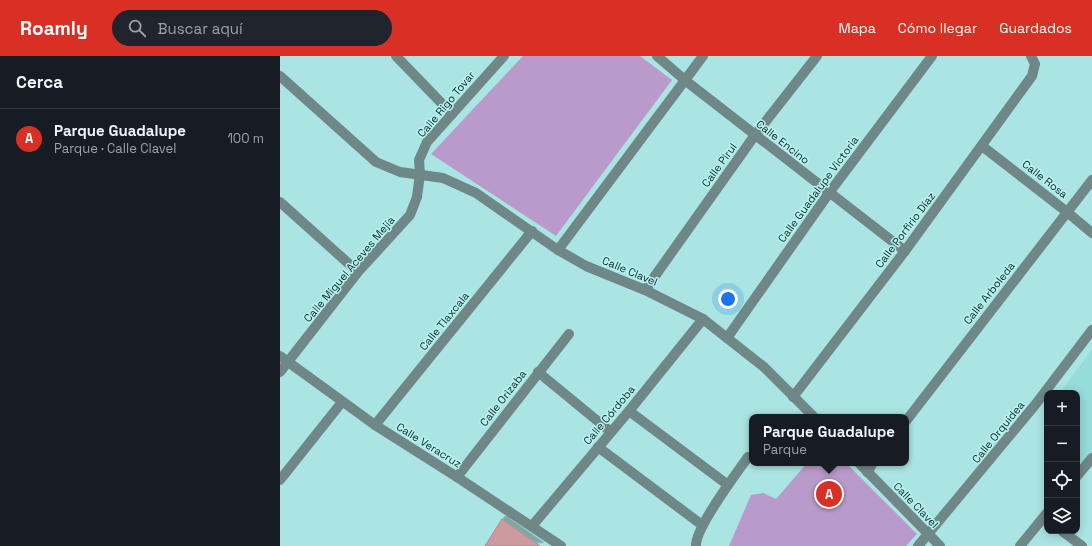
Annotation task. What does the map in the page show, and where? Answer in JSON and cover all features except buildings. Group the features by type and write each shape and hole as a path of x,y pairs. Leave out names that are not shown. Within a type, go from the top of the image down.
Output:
{"street":[{"path":"396,56 452,114"},
{"name":"Calle Rigo Tovar","path":"420,174 419,160 427,142 504,56"},
{"name":"Calle Encino","path":"657,56 686,81 905,251"},
{"path":"558,250 686,81 703,56"},
{"name":"Calle Pirul","path":"644,290 755,135 817,56"},
{"name":"Calle Guadalupe Victoria","path":"727,338 829,193 932,56"},
{"name":"Calle Porfirio Díaz","path":"793,397 905,251 1032,76 1035,64 1031,56"},
{"name":"Calle Clavel","path":"280,76 376,162 400,172 443,178 476,193 558,250 586,266 644,290 702,319 764,367 811,414"},
{"name":"Calle Rosa","path":"982,146 1092,233"},
{"name":"Calle Miguel Aceves Mejía","path":"280,372 284,358 358,272 410,215 417,197 420,174"},
{"name":"Calle Arboleda","path":"909,417 1092,180"},
{"path":"280,202 358,272"},
{"name":"Calle Tlaxcala","path":"375,425 532,231"},
{"name":"Calle Córdoba","path":"532,526 629,411 702,319"},
{"name":"Calle Orquídea","path":"918,546 929,535 1035,405 1092,330"},
{"name":"Calle Orizaba","path":"457,477 569,334"},
{"name":"Calle Veracruz","path":"284,358 375,425 561,546"},
{"path":"538,372 611,432"},
{"path":"280,480 342,402"},
{"path":"629,411 728,485"},
{"path":"598,447 702,525"},
{"path":"696,546 702,525 748,457"},
{"path":"1080,472 1092,458"},
{"name":"Calle Clavel","path":"861,466 940,546"},
{"path":"867,472 871,466"},
{"path":"1020,546 1044,518"},
{"path":"1066,534 1082,546"}],"shaded area":[{"path":"523,56 640,56 672,80 556,236 431,154"},
{"path":"1092,349 1092,455 1084,465 1080,462 1080,390 1062,390"},
{"path":"804,466 849,466 917,534 906,546 729,546 751,495 763,493 776,499"}],"place":[{"name":"Parque Guadalupe","path":"829,494"}]}
